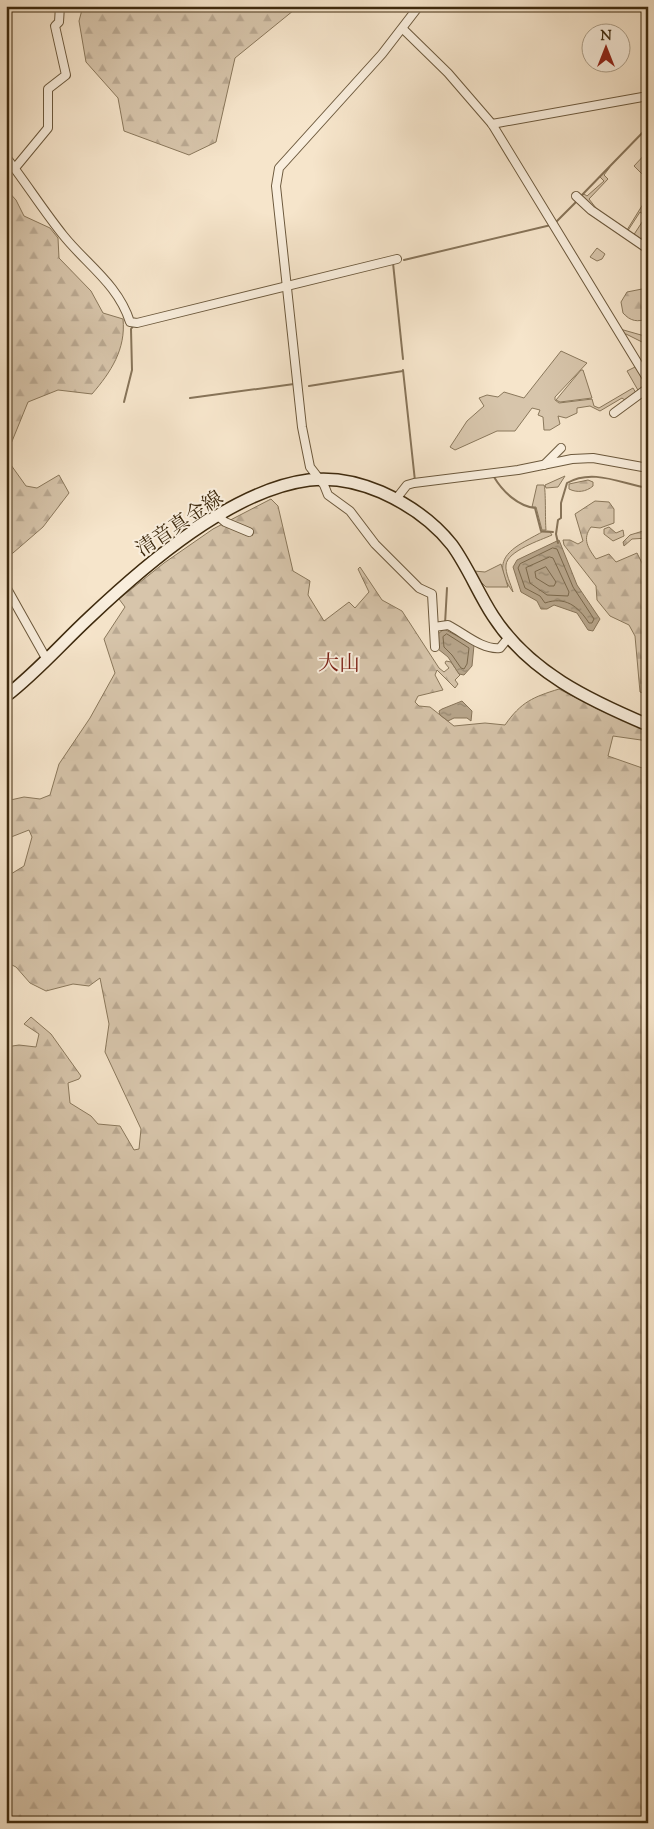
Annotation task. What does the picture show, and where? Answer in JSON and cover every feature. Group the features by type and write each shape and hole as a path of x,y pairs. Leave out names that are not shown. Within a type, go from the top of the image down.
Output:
{"main road":[{"name":"清音真金線","path":"6,696 47,660 124,586 194,531 218,516 268,492 297,482 318,479 357,483 396,499 433,524 453,546 494,618 535,663 573,690 648,725"}],"street":[{"path":"15,168 46,132 49,122 48,89 66,74 55,26 59,22 60,6"},
{"path":"419,6 403,29 276,173 277,201 302,427 310,467 326,488 328,495 350,511 375,544 419,588 432,594 435,647"},
{"path":"403,29 448,73 492,124 648,380"},
{"path":"492,124 648,96"},
{"path":"6,157 63,235 108,283 120,299 130,322 286,288 397,258"},
{"path":"577,197 648,249"},
{"path":"614,413 648,388"},
{"path":"544,465 561,448"},
{"path":"396,499 407,485 414,483 544,465 572,459 592,458 648,468"},
{"path":"218,516 225,522 249,532"},
{"path":"6,587 47,660"},
{"path":"434,627 444,625 481,644 496,649 500,648 510,637"}],"green space":[{"path":"83,6 299,6 235,58 216,142 189,155 124,131 118,98 86,62 79,21"},
{"path":"648,151 648,178 647,179 634,166"},
{"path":"610,167 604,175 608,179 589,199 596,208 597,213 580,198 584,194 587,196 604,181 600,177"},
{"path":"6,189 16,200 24,216 50,228 58,238 59,258 91,291 103,313 123,319 123,330 120,350 116,359 111,369 92,394 58,390 28,402 6,456"},
{"path":"648,196 648,228 640,241 633,236 646,216 640,212 627,232 627,230"},
{"path":"597,248 605,254 602,259 597,261 590,257"},
{"path":"642,289 648,292 648,318 634,320 628,318 623,313 621,302 627,292"},
{"path":"620,329 648,337 648,345 626,334 623,335"},
{"path":"561,351 587,363 555,397 555,400 559,403 592,399 594,406 599,408 633,388 636,393 626,401 622,398 600,411 590,406 577,408 577,413 566,418 558,416 560,424 550,430 544,430 543,417 538,415 540,410 532,408 515,431 497,431 455,450 450,447 467,421 484,406 479,398 487,395 498,397 504,392 524,398"},
{"path":"637,366 647,384 639,392 627,371"},
{"path":"583,370 592,398 560,402 556,400"},
{"path":"6,458 26,486 37,488 59,475 69,493 43,527 6,559"},
{"path":"565,476 558,487 546,488 545,485"},
{"path":"588,480 593,482 593,486 587,490 569,489 569,484"},
{"path":"537,485 544,485 545,488 546,530 542,530 536,507 532,507"},
{"path":"271,499 278,506 293,571 310,581 308,595 324,621 349,602 355,608 369,592 358,569 360,567 382,600 402,611 439,668 444,672 449,668 445,663 446,661 451,662 460,675 455,680 458,684 455,688 437,670 435,675 443,690 418,696 415,702 419,706 430,707 454,726 485,723 505,725 528,701 559,689 602,711 648,730 648,741 613,736 608,756 648,770 648,1823 6,1823 6,1047 19,1045 36,1047 39,1034 24,1024 31,1017 51,1034 81,1076 79,1079 68,1083 70,1103 91,1116 98,1124 120,1126 134,1150 139,1149 141,1129 105,1052 109,1024 100,978 89,986 73,984 46,991 30,983 16,967 6,962 6,877 24,866 32,837 29,830 6,839 6,801 24,797 40,799 50,795 59,764 90,718 115,673 104,639 125,607 119,599 164,563 213,529"},
{"path":"595,501 609,502 614,509 614,523 600,528 591,527 588,531 587,543 596,559 609,554 616,562 637,553 648,575 648,695 640,692 635,636 629,625 610,616 597,600 596,586 564,545 563,540 570,540 578,544 583,541 575,514"},
{"path":"609,527 616,533 623,530 624,536 613,541 604,534 604,529"},
{"path":"643,531 648,533 648,538 632,539 624,546 623,542 630,535"},
{"path":"542,532 550,532 552,535 525,547 512,555 508,560 506,571 513,592 503,570 504,562 514,548"},
{"path":"501,564 508,587 486,587 476,577 474,571 485,572"}],"water":[{"path":"559,540 577,585 600,619 593,631 588,630 577,613 554,605 547,609 541,609 537,601 521,592 513,567 517,560"},
{"path":"444,629 474,645 472,666 464,675 459,674 448,657 438,649 438,634"},
{"path":"462,701 472,711 471,721 467,718 454,718 448,721 440,715 439,711 442,709"}],"waterway":[{"path":"580,197 648,127"},
{"path":"556,222 577,201"},
{"path":"404,260 551,225"},
{"path":"393,263 403,359"},
{"path":"124,402 132,370 131,329 134,325"},
{"path":"403,370 415,481"},
{"path":"309,386 403,371"},
{"path":"190,398 294,384"},
{"path":"494,477 511,497 529,507 535,508 541,531 553,532"},
{"path":"558,543 556,534 558,520 561,518 561,503 567,483 577,479 597,477 648,488"},
{"path":"445,624 447,588"}],"district":[{"name":"大山","path":"339,663"}]}
